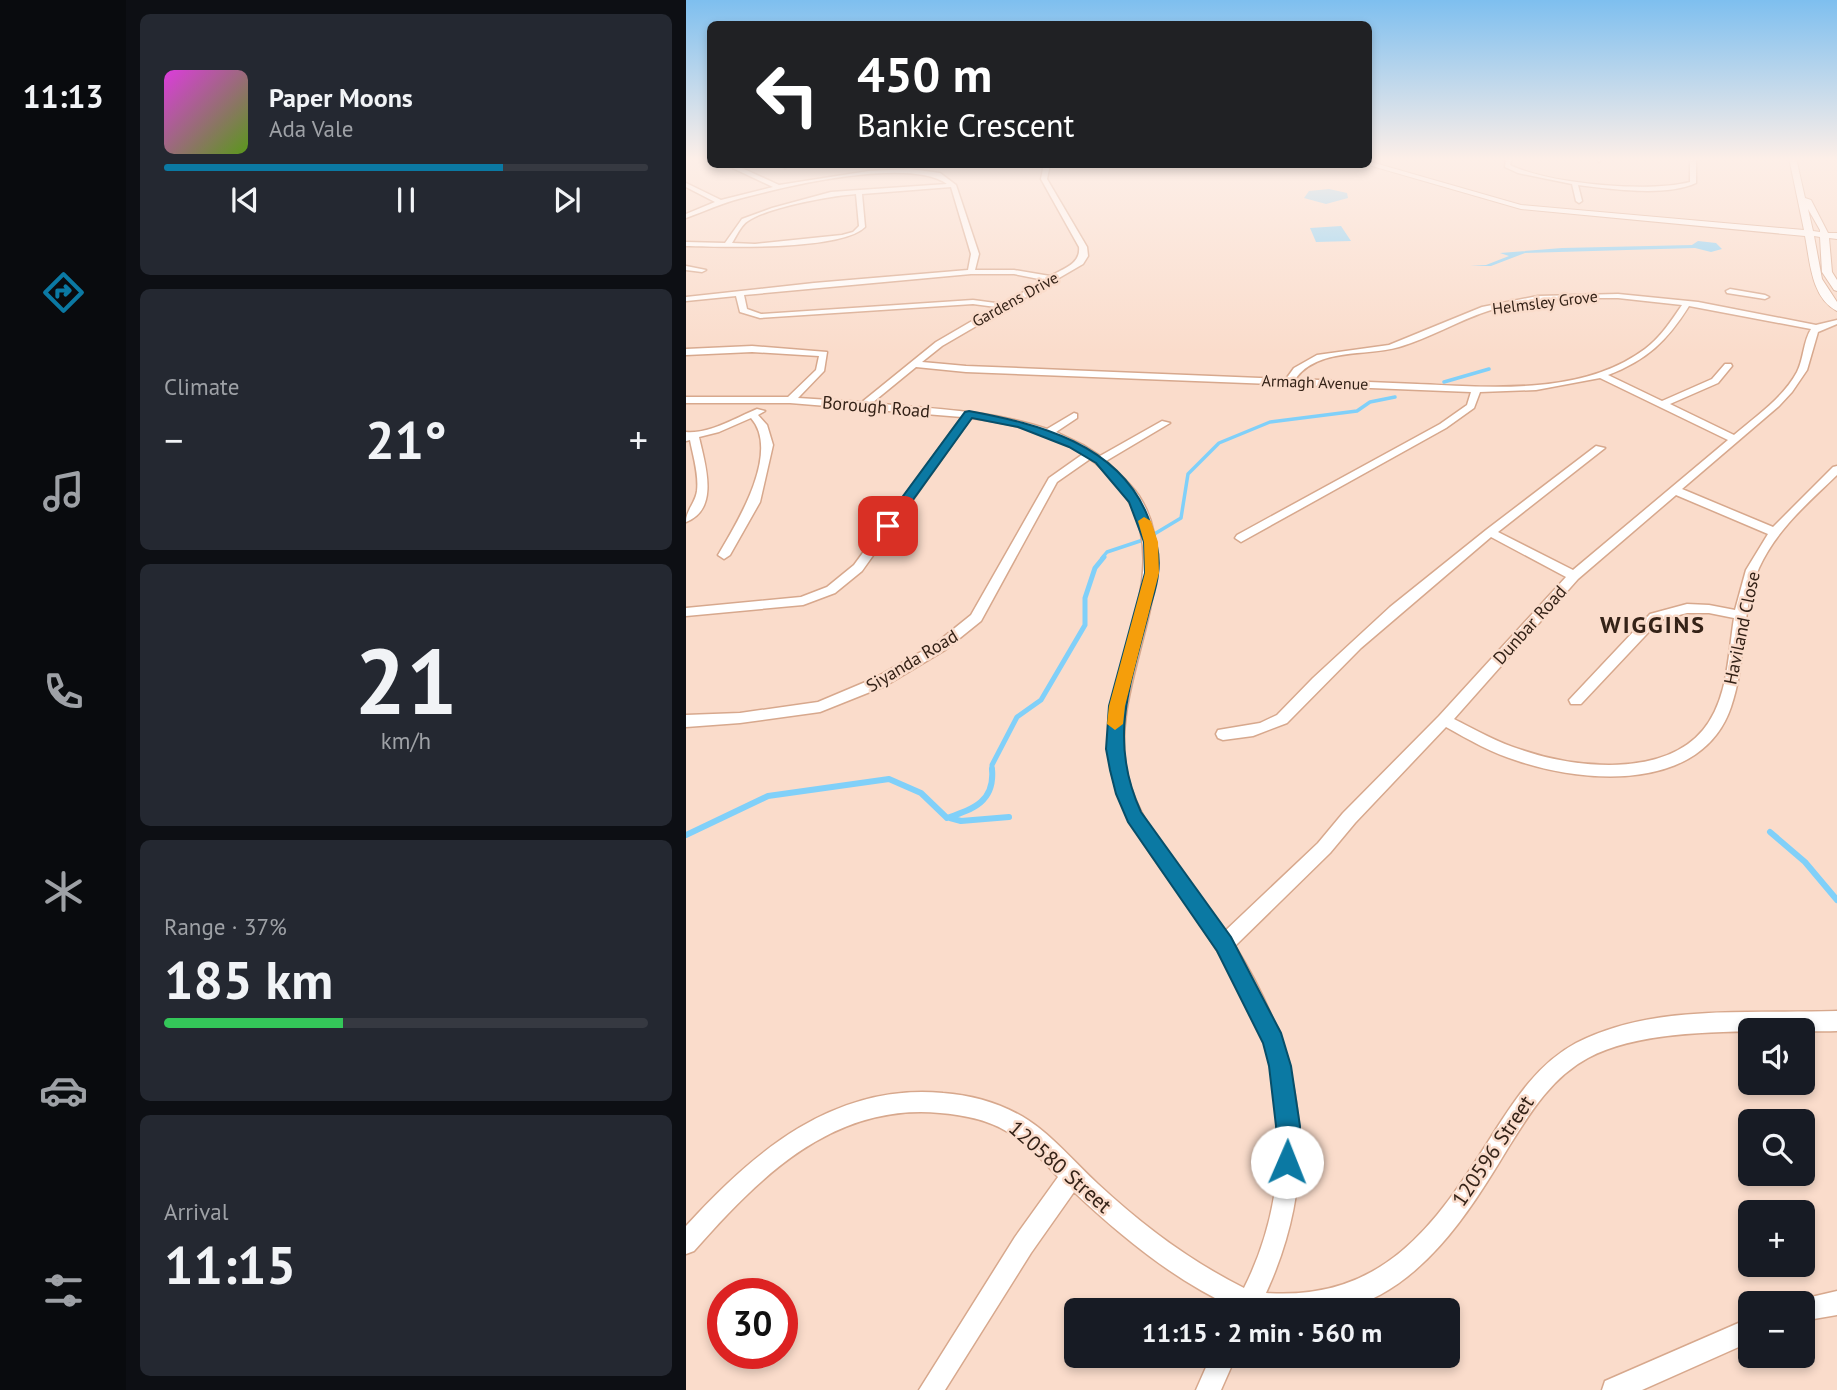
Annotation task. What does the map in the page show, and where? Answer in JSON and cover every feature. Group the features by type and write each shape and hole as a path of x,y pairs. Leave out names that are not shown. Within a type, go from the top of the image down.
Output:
{"street":[{"path":"727,245 742,223"},
{"path":"850,235 862,227 862,223"},
{"path":"965,223 975,254 971,272"},
{"name":"Gardens Drive","path":"864,405 939,344 1073,268 1084,256 1083,247 1069,223"},
{"path":"1698,223 1837,234"},
{"path":"1807,223 1813,269 1819,284 1837,308"},
{"path":"1819,223 1824,232 1827,272 1837,288"},
{"path":"686,244 727,245 818,241 850,235 860,237"},
{"path":"1825,248 1837,242"},
{"path":"686,268 702,270"},
{"path":"686,299 971,272 1014,272 1052,279"},
{"path":"1726,311 1732,281"},
{"path":"1730,291 1765,297"},
{"path":"740,295 743,310 760,316 960,302 1003,306"},
{"name":"Helmsley Grove","path":"1289,381 1295,370 1310,360 1393,346 1462,316 1503,304 1612,295 1726,311 1816,328"},
{"name":"Armagh Avenue","path":"914,364 966,369 1476,389 1556,385 1601,374 1631,362 1656,346 1677,321 1686,305"},
{"path":"1816,328 1837,323"},
{"name":"Dunbar Road","path":"1224,944 1324,848 1574,576 1776,404 1793,386 1806,364 1811,335 1816,328"},
{"path":"686,352 761,349 824,354 820,370 786,400 753,415 689,437 705,490 703,500 686,519"},
{"path":"1660,405 1709,385 1728,366"},
{"path":"1601,374 1734,439"},
{"path":"1241,538 1443,426 1471,406 1476,389"},
{"name":"Borough Road","path":"686,400 786,400 864,405 969,414 1021,424 1048,433 1095,457 1135,501 1147,528 1152,557 1147,597 1117,706 1114,749 1125,794 1135,816 1224,944 1273,1041 1280,1066 1288,1126 1285,1198 1278,1233 1252,1298"},
{"path":"686,612 803,601 831,590 858,568 969,414"},
{"path":"723,555 754,502 768,445 762,425 753,415"},
{"path":"1048,433 1074,416"},
{"name":"Siyanda Road","path":"686,721 740,718 820,706 880,682 947,643 976,618 1053,480 1165,423"},
{"path":"1223,734 1254,732 1282,719 1391,612 1600,448"},
{"name":"Haviland Close","path":"1444,720 1518,755 1560,767 1605,771 1647,767 1675,759 1695,748 1714,730 1732,681 1751,571 1774,532 1837,469"},
{"path":"1675,491 1774,532"},
{"path":"1490,532 1574,576"},
{"path":"1576,699 1655,617 1663,613 1679,608 1703,608 1742,616"},
{"name":"120596 Street","path":"1341,1298 1387,1279 1411,1261 1435,1237 1529,1094 1564,1062 1586,1048 1616,1037 1670,1027 1837,1021"},
{"name":"120580 Street","path":"686,1243 747,1177 814,1129 851,1113 882,1104 911,1100 943,1102 1001,1116 1024,1130 1072,1176 1169,1257 1233,1298"},
{"path":"930,1390 1023,1245 1072,1176"},
{"path":"1815,1307 1837,1303"},
{"path":"1614,1390 1738,1335"},
{"path":"1208,1390 1218,1368"}],"water":[{"path":"1341,226 1351,241 1316,242 1310,228"},
{"path":"1698,241 1716,243 1722,249 1711,252 1695,248 1525,253 1491,266 1470,266 1486,265 1509,256 1500,253 1562,248 1692,245"}],"waterway":[{"path":"1444,382 1489,369"},
{"path":"1102,558 1107,552 1146,539 1181,518 1188,474 1219,443 1270,422 1357,411 1370,402 1395,397"},
{"path":"686,835 768,796 889,779 921,793 947,818 973,807 986,797 990,789 992,765 1017,717 1041,700 1085,625 1085,598 1095,568 1104,557"},
{"path":"950,818 961,821 1009,817"},
{"path":"1770,832 1805,862 1837,900"}],"slow traffic":[{"path":"1115,724 1117,706 1152,573 1151,542 1144,521"}],"district":[{"name":"WIGGINS","path":"1653,625"}],"route":[{"path":"888,526 969,414 1021,424 1073,445 1100,460 1135,501 1151,542 1152,573 1117,706 1114,749 1125,794 1135,816 1156,850 1224,944 1273,1041 1280,1066 1288,1126 1287,1162"}]}
